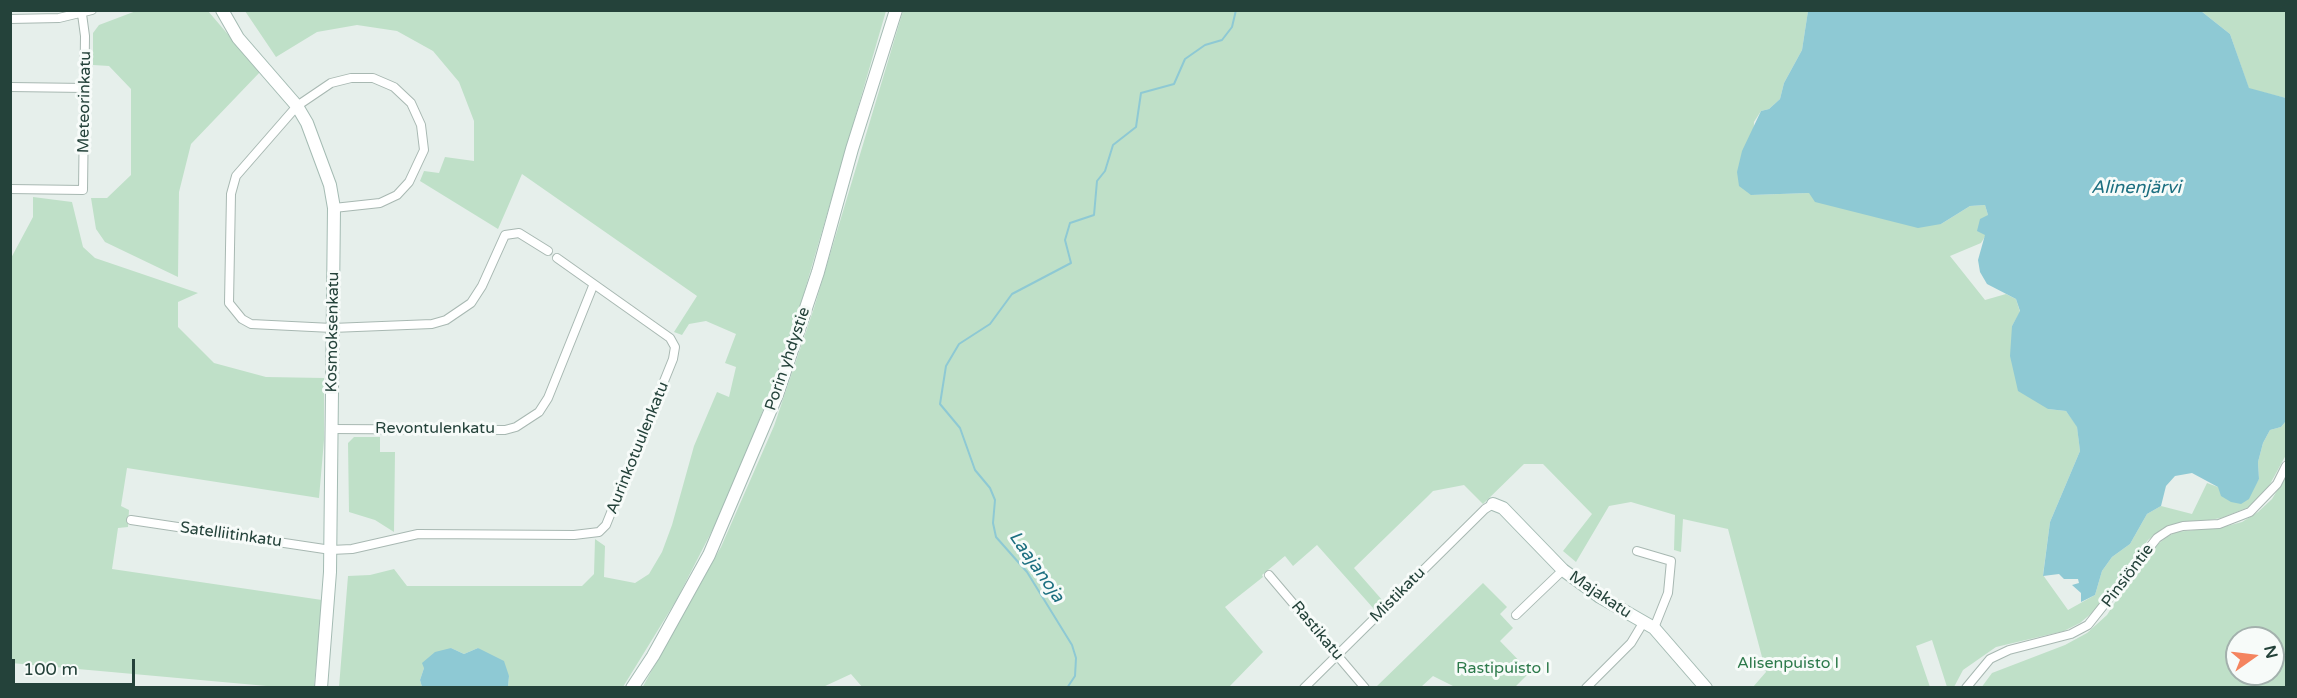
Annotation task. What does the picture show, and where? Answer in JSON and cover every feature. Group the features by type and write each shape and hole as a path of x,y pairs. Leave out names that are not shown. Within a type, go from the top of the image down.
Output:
{"street":[{"path":"10,19 82,14 92,10"},
{"name":"Kosmoksenkatu","path":"222,10 238,38 297,106 307,123 320,157 334,208 331,550 321,687"},
{"name":"Porin yhdystie","path":"632,687 709,555 777,394 818,272 852,148 896,10"},
{"name":"Meteorinkatu","path":"10,189 83,190 86,88 85,36 82,14"},
{"path":"334,208 380,203 397,195 410,182 424,150 418,114 394,87 373,78 351,78 331,83 297,106 242,167 232,186 229,303 235,313 251,324 332,328 418,326 446,320 460,312 476,295 505,235 519,233 548,251"},
{"path":"10,87 86,88"},
{"name":"Aurinkotuulenkatu","path":"331,550 352,549 418,534 592,535 606,525 673,359 675,347 670,338 593,286 557,258"},
{"name":"Revontulenkatu","path":"332,429 505,430 516,427 539,412 548,398 593,286"},
{"name":"Pinsiöntie","path":"1966,687 1990,659 2009,650 2071,634 2088,625 2157,538 2169,530 2183,526 2219,524 2250,512 2277,484 2286,466"},
{"name":"Majakatu","path":"1493,504 1503,508 1563,570 1599,597 1648,626 1706,687"},
{"name":"Mistikatu","path":"1304,687 1485,509 1493,504"},
{"name":"Satelliitinkatu","path":"131,520 331,550"},
{"path":"1586,687 1648,626 1668,593 1671,561 1637,551"},
{"path":"1516,615 1563,570"},
{"name":"Rastikatu","path":"1269,574 1365,687"}],"green space":[{"path":"136,11 208,11 260,72 191,144 179,192 178,277 105,242 96,229 91,198 107,198 131,175 131,89 109,66 93,65 93,33 99,25"},
{"path":"245,11 886,11 795,324 751,442 718,519 677,599 623,687 508,687 509,676 478,648 464,654 451,648 424,668 420,680 422,687 339,687 348,576 370,575 394,569 407,586 582,586 594,574 595,539 605,546 604,577 635,583 649,574 662,552 694,446 717,392 729,397 736,367 725,363 736,334 706,321 689,324 682,335 674,332 697,296 522,174 498,229 420,181 424,171 439,173 445,157 474,161 474,121 459,82 433,51 397,31 357,25 317,32 276,57"},
{"name":"Alisenpuisto I","path":"903,11 1808,11 1802,50 1784,83 1780,99 1769,109 1761,111 1754,122 1751,195 1809,193 1941,224 1970,206 1985,205 1988,215 1986,235 1981,243 1950,256 1985,300 2006,294 2016,299 2020,312 2012,326 2048,409 2066,411 2077,426 2080,451 2050,522 2043,575 2068,610 2095,595 2102,571 2112,557 2130,544 2147,514 2161,506 2192,514 2207,483 2218,487 2252,490 2259,479 2258,462 2263,443 2270,430 2281,427 2286,421 2286,455 2264,495 2249,507 2221,518 2163,528 2148,540 2099,607 2080,623 2064,631 1996,647 1963,670 1954,687 1947,687 1932,640 1916,646 1930,687 1753,687 1766,672 1728,529 1683,519 1681,552 1674,550 1675,515 1631,502 1609,506 1576,562 1563,551 1592,514 1543,464 1524,464 1483,504 1464,485 1433,491 1354,568 1383,601 1374,609 1317,545 1293,566 1285,556 1225,607 1263,652 1229,687 863,688 851,674 823,687 642,688 721,547 774,426 814,308"},
{"path":"2201,11 2286,11 2286,98 2249,89 2230,34"},
{"path":"33,197 72,202 83,247 95,258 198,293 178,302 178,327 214,363 266,377 324,378 324,440 319,498 127,468 121,506 129,510 128,527 118,528 112,569 322,600 314,687 278,687 11,663 10,260 33,217"},
{"path":"354,437 380,437 380,452 395,452 394,532 375,520 349,512 348,443"},
{"path":"2286,476 2286,687 1981,688 1992,673 2065,645 2087,633 2107,615 2140,563 2154,547 2167,537 2176,532 2223,527 2242,522 2272,499"},
{"name":"Rastipuisto I","path":"1483,583 1507,607 1500,614 1513,628 1500,641 1530,672 1515,687 1455,687 1433,676 1421,687 1376,687"}],"water":[{"name":"Alinenjärvi","path":"1808,11 2201,11 2230,34 2249,88 2286,98 2286,421 2281,427 2270,430 2263,443 2258,462 2259,479 2249,499 2241,504 2231,502 2221,496 2218,487 2192,473 2175,476 2166,486 2161,506 2147,514 2130,544 2112,557 2102,571 2095,595 2081,602 2081,593 2072,585 2079,583 2078,579 2064,579 2059,574 2043,576 2050,522 2080,451 2077,427 2066,411 2048,409 2018,391 2010,356 2012,326 2020,311 2016,299 1987,284 1980,272 1978,260 1985,235 1977,231 1980,219 1988,215 1985,205 1970,206 1941,224 1918,228 1815,202 1809,193 1751,195 1739,186 1737,172 1742,151 1761,111 1769,109 1780,99 1784,83 1802,50"},
{"path":"451,648 464,654 478,648 504,661 509,676 508,687 422,687 420,680 424,668 422,663 435,652"}],"waterway":[{"name":"Laajanoja","path":"1067,688 1075,676 1076,658 1072,645 1027,572 996,537 993,523 995,500 990,488 975,470 960,428 940,404 946,366 959,344 990,324 1012,294 1071,263 1065,240 1070,223 1094,215 1097,181 1105,171 1113,145 1136,127 1141,93 1174,84 1185,59 1205,45 1222,40 1232,27 1236,10"}]}
